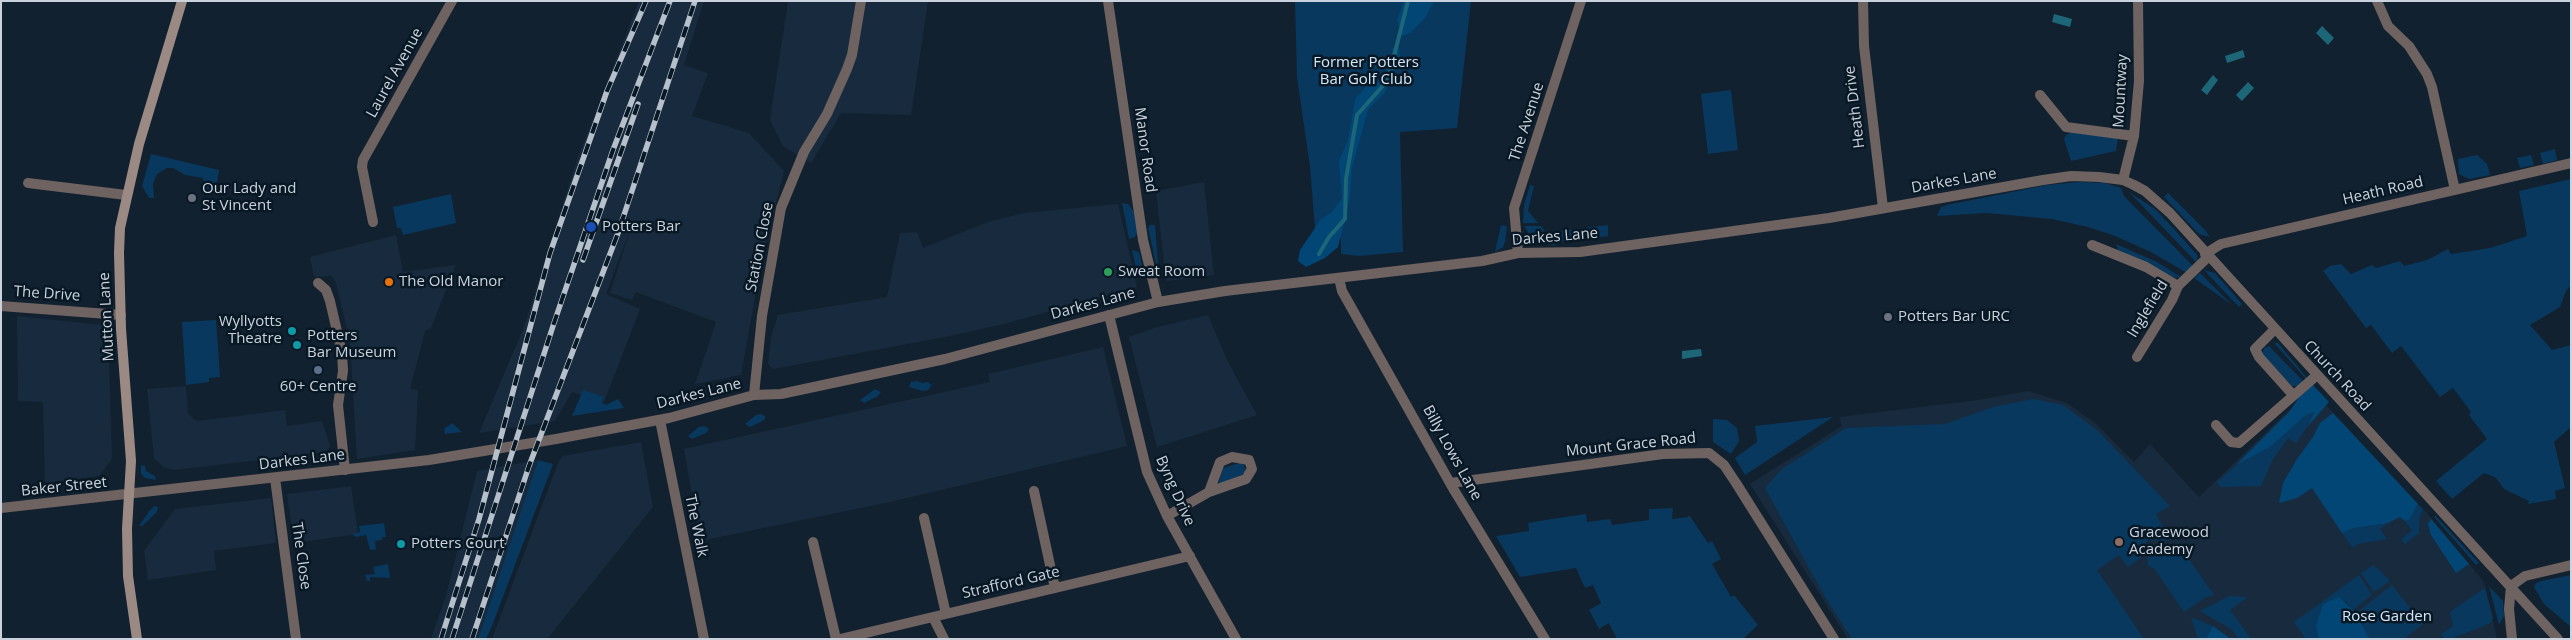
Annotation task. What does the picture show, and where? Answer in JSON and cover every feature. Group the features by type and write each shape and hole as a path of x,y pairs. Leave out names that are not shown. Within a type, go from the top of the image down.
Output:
{"main road":[{"name":"Mutton Lane","path":"137,639 128,576 130,453 119,253 126,195 182,1"}],"street":[{"name":"Laurel Avenue","path":"373,222 362,167 363,160 452,1"},
{"name":"Station Close","path":"754,395 762,316 781,208 804,152 827,114 847,69 852,55 861,1"},
{"name":"Manor Road","path":"1108,1 1143,240 1158,302"},
{"name":"The Avenue","path":"1518,253 1514,208 1581,1"},
{"name":"Heath Drive","path":"1862,1 1864,46 1883,208"},
{"name":"Mountway","path":"2123,180 2134,136 2139,81 2138,1"},
{"path":"2378,1 2388,26 2409,46 2427,74 2432,88 2455,190"},
{"path":"2040,95 2066,127 2134,136"},
{"name":"Heath Road","path":"2206,256 2221,244 2571,163"},
{"name":"Darkes Lane","path":"129,495 428,460 660,420 754,395 781,394 945,359 1158,302 1225,291 1488,261 1518,253 1580,252 1808,221 2071,176"},
{"name":"Church Road","path":"2071,176 2123,180 2145,190 2155,199 2558,639"},
{"path":"28,183 126,195"},
{"path":"2092,245 2146,267 2178,286"},
{"name":"Inglefield","path":"2137,357 2172,300 2178,286 2206,256"},
{"name":"Billy Lows Lane","path":"1340,278 1342,290 1451,483 1545,639"},
{"path":"318,283 326,290 342,353 343,372 338,405 345,470"},
{"name":"The Drive","path":"1,306 121,315"},
{"name":"Byng Drive","path":"1109,315 1147,472 1167,516 1236,639"},
{"path":"2274,330 2256,349 2259,357 2293,395"},
{"path":"2216,425 2231,442 2239,443 2247,439 2316,376"},
{"name":"The Walk","path":"660,420 704,639"},
{"name":"Mount Grace Road","path":"1451,483 1663,454 1709,453 1724,465 1834,639"},
{"name":"The Close","path":"275,478 296,639"},
{"path":"1034,491 1055,588"},
{"path":"1167,516 1209,492"},
{"name":"Baker Street","path":"1,508 129,495"},
{"path":"924,518 946,614"},
{"path":"813,542 836,639"},
{"name":"Strafford Gate","path":"840,639 1190,556"},
{"path":"2512,639 2509,609 2511,586 2525,576 2571,565"},
{"path":"933,617 944,639"}],"shaded area":[{"path":"639,1 704,1 684,65 708,73 692,116 749,133 784,171 763,253 741,375 695,384 716,322 636,292 632,300 610,293 632,224 606,294 640,309 604,402 572,392 555,421 479,433 524,327 577,160"},
{"path":"788,1 928,1 911,115 841,113 811,163 783,146 770,120"},
{"path":"1404,1 1434,1 1425,18 1410,33 1402,36 1397,20"},
{"path":"2054,14 2072,19 2070,27 2052,22"},
{"path":"2322,26 2334,38 2328,45 2316,33"},
{"path":"1393,48 1399,48 1401,60 1385,92 1368,110 1352,168 1350,198 1338,247 1325,258 1306,267 1298,261 1300,250 1321,219 1332,212 1342,198 1339,161 1348,140 1355,99 1366,87 1381,80 1390,64"},
{"path":"2243,50 2245,57 2227,63 2225,56"},
{"path":"2213,75 2218,80 2207,95 2201,90"},
{"path":"2248,82 2254,88 2242,101 2236,95"},
{"path":"1204,182 1214,275 1166,281 1156,191"},
{"path":"1118,204 1137,287 1004,324 945,337 773,369 768,364 771,337 778,315 887,297 900,233 917,232 923,248 988,222 1024,213"},
{"path":"396,235 403,272 456,265 431,328 425,331 410,389 418,390 415,450 357,459 350,342 336,283 332,276 314,277 310,257"},
{"path":"1208,315 1227,360 1257,415 1157,447 1129,337 1154,328"},
{"path":"17,316 103,325 108,329 112,459 99,476 45,483 43,402 18,401"},
{"path":"1103,347 1127,446 890,502 700,541 684,449 990,382 988,374"},
{"path":"1701,349 1702,356 1682,359 1682,351"},
{"path":"2312,384 2329,402 2307,427 2314,412 2306,415 2270,447 2236,465 2290,411 2305,388"},
{"path":"186,386 188,414 197,421 285,410 287,426 322,421 330,446 327,452 174,470 163,467 154,458 147,389"},
{"name":"Gracewood Academy","path":"2311,389 2426,512 2484,582 2497,639 1848,639 1750,484 1842,426 1839,417 1978,400 2028,391 2067,403 2095,423 2134,462 2150,444 2199,497"},
{"path":"2333,413 2418,504 2409,520 2405,521 2400,517 2388,523 2354,528 2342,533 2312,488 2297,498 2279,503 2283,483 2297,459 2313,437 2320,423"},
{"path":"641,442 653,507 547,639 492,639 558,463 563,456"},
{"path":"538,460 478,639 431,639 446,596 477,471"},
{"path":"351,486 358,534 294,543 287,494"},
{"path":"271,498 276,543 214,551 216,570 148,580 144,551 175,509"},
{"path":"2431,519 2469,564 2456,573 2431,535 2428,524"},
{"path":"2339,597 2353,610 2370,639 2319,638 2316,626 2323,604"},
{"path":"2213,626 2228,637 2230,639 2206,639"}],"green space":[{"name":"Former Potters Bar Golf Club","path":"1295,1 1471,1 1457,128 1400,132 1403,252 1359,256 1341,254 1341,238 1336,241 1315,228 1310,167 1297,77"},
{"path":"1731,90 1738,150 1708,154 1701,94"},
{"path":"2072,132 2118,137 2116,151 2071,161 2064,139 2066,135"},
{"path":"2555,149 2557,160 2543,164 2540,153"},
{"path":"151,154 219,170 216,190 206,189 203,178 185,175 173,168 167,168 157,174 153,184 154,198 149,198 142,186"},
{"path":"2477,155 2487,164 2490,175 2469,179 2459,174 2458,159"},
{"path":"2531,155 2534,165 2520,168 2517,158"},
{"path":"2571,179 2571,285 2566,291 2560,307 2530,325 2552,350 2571,345 2571,427 2554,442 2565,488 2555,491 2556,499 2528,504 2529,501 2504,489 2496,478 2484,473 2452,499 2436,481 2487,439 2469,415 2471,412 2453,388 2440,397 2401,346 2392,353 2371,325 2366,328 2323,271 2330,266 2341,264 2351,274 2372,265 2376,268 2400,261 2404,266 2427,260 2448,249 2451,254 2490,248 2527,236 2519,191"},
{"path":"2079,182 2105,183 2121,188 2124,196 2195,268 2187,273 2151,252 2115,236 2088,227 2052,219 1987,213 1937,216 1941,207 1947,205 2047,185"},
{"path":"1530,185 1534,186 1528,211 1538,223 1523,223 1524,205"},
{"path":"2129,192 2155,209 2197,255 2198,264"},
{"path":"2168,193 2210,237 2199,234 2164,197"},
{"path":"451,194 456,223 403,235 401,228 397,228 393,207"},
{"path":"1122,203 1128,204 1134,212 1138,232 1135,237 1129,239"},
{"path":"1150,225 1155,225 1159,277 1148,228"},
{"path":"1501,225 1507,226 1505,242 1503,247 1495,252"},
{"path":"1608,225 1608,236 1562,242 1552,232"},
{"path":"1524,226 1541,226 1556,246 1539,242 1532,238"},
{"path":"2116,244 2157,262 2181,277 2175,278 2118,250"},
{"path":"1132,250 1139,252 1144,276 1138,277"},
{"path":"2204,270 2215,273 2242,304 2239,307"},
{"path":"2200,273 2232,305 2194,278"},
{"path":"216,320 220,377 209,378 209,382 186,385 182,322"},
{"path":"2274,343 2278,343 2307,380"},
{"path":"2269,346 2304,382 2298,386 2292,386 2262,355 2264,348"},
{"path":"911,382 927,382 932,385 928,390 923,391 909,387"},
{"path":"875,389 881,392 878,396 864,403 860,400"},
{"path":"583,390 604,397 602,403 606,405 618,399 624,408 572,416"},
{"path":"2033,399 2063,405 2097,430 2170,506 2156,514 2169,538 2166,541 2148,540 2140,548 2141,558 2128,567 2119,555 2097,570 2144,639 1852,639 1825,597 1765,488 1782,469 1846,428 1945,424 1993,407"},
{"path":"2314,411 2307,427 2296,443 2288,438 2273,459 2261,486 2220,487 2217,482 2236,465 2270,447 2306,415"},
{"path":"761,414 766,417 763,421 750,427 745,424 756,415"},
{"path":"1833,417 1745,475 1735,458 1757,442 1755,426"},
{"path":"1713,419 1727,420 1737,428 1739,441 1731,454 1713,442"},
{"path":"452,423 462,432 445,434 444,429"},
{"path":"704,426 709,429 706,433 692,439 688,436 699,427"},
{"path":"538,460 553,464 492,626 486,639 478,639"},
{"path":"1242,462 1246,470 1244,474 1218,485 1223,468"},
{"path":"141,465 145,466 146,471 155,476 156,480 145,478 141,474"},
{"path":"2418,504 2423,510 2419,518 2419,533 2405,544 2401,539 2412,531 2405,521 2409,520"},
{"path":"155,506 158,507 157,512 142,526 139,526 150,510"},
{"path":"1673,508 1672,519 1688,517 1689,515 1708,543 1712,541 1721,559 1712,564 1731,597 1734,595 1758,625 1743,639 1617,639 1609,623 1599,629 1589,610 1601,603 1593,585 1585,588 1576,568 1520,577 1496,536 1529,531 1528,523 1586,514 1587,522 1610,519 1612,525 1649,520 1649,509"},
{"path":"2435,515 2479,563 2476,565 2434,517"},
{"path":"384,523 386,537 375,541 376,549 370,550 366,535 356,537 352,534 360,532 359,526"},
{"path":"2388,523 2380,529 2387,539 2358,544 2353,548 2342,533 2354,528"},
{"path":"2177,542 2214,595 2206,597 2184,612 2154,568 2148,566 2147,552 2152,547 2169,548"},
{"path":"388,564 390,578 370,577 370,581 367,581 365,575 375,574 373,567"},
{"path":"2374,565 2390,581 2374,592 2361,573"},
{"path":"2359,575 2372,595 2353,610 2345,601 2319,639 2306,639 2294,622"},
{"path":"2571,575 2571,627 2544,604 2534,587 2536,583 2541,581"},
{"name":"Rose Garden","path":"2392,585 2423,624 2404,639 2370,639 2355,614"},
{"path":"2489,586 2503,601 2504,616 2499,625"},
{"path":"2485,588 2493,618 2491,623 2451,639 2444,638 2441,634 2453,626 2450,612"},
{"path":"2229,596 2248,597 2230,610 2251,639 2239,639 2231,629 2200,611"},
{"path":"2191,617 2213,626 2206,639 2198,639"}],"waterway":[{"path":"1319,254 1329,237 1345,219 1346,179 1357,115 1388,80 1408,1"}],"railway":[{"path":"441,639 479,519 550,253 607,91 646,1"},
{"path":"452,639 553,326 613,150 670,1"},
{"path":"472,639 529,466 618,233 695,1"},
{"path":"583,260 638,104"}],"place":[{"name":"Our Lady and St Vincent","path":"192,198"},
{"name":"Potters Bar","path":"591,227"},
{"name":"Sweat Room","path":"1108,272"},
{"name":"The Old Manor","path":"389,282"},
{"name":"Potters Bar URC","path":"1888,317"},
{"name":"Wyllyotts Theatre","path":"292,331"},
{"name":"Potters Bar Museum","path":"297,345"},
{"name":"60+ Centre","path":"318,370"},
{"name":"Gracewood Academy","path":"2119,542"},
{"name":"Potters Court","path":"401,544"}]}
